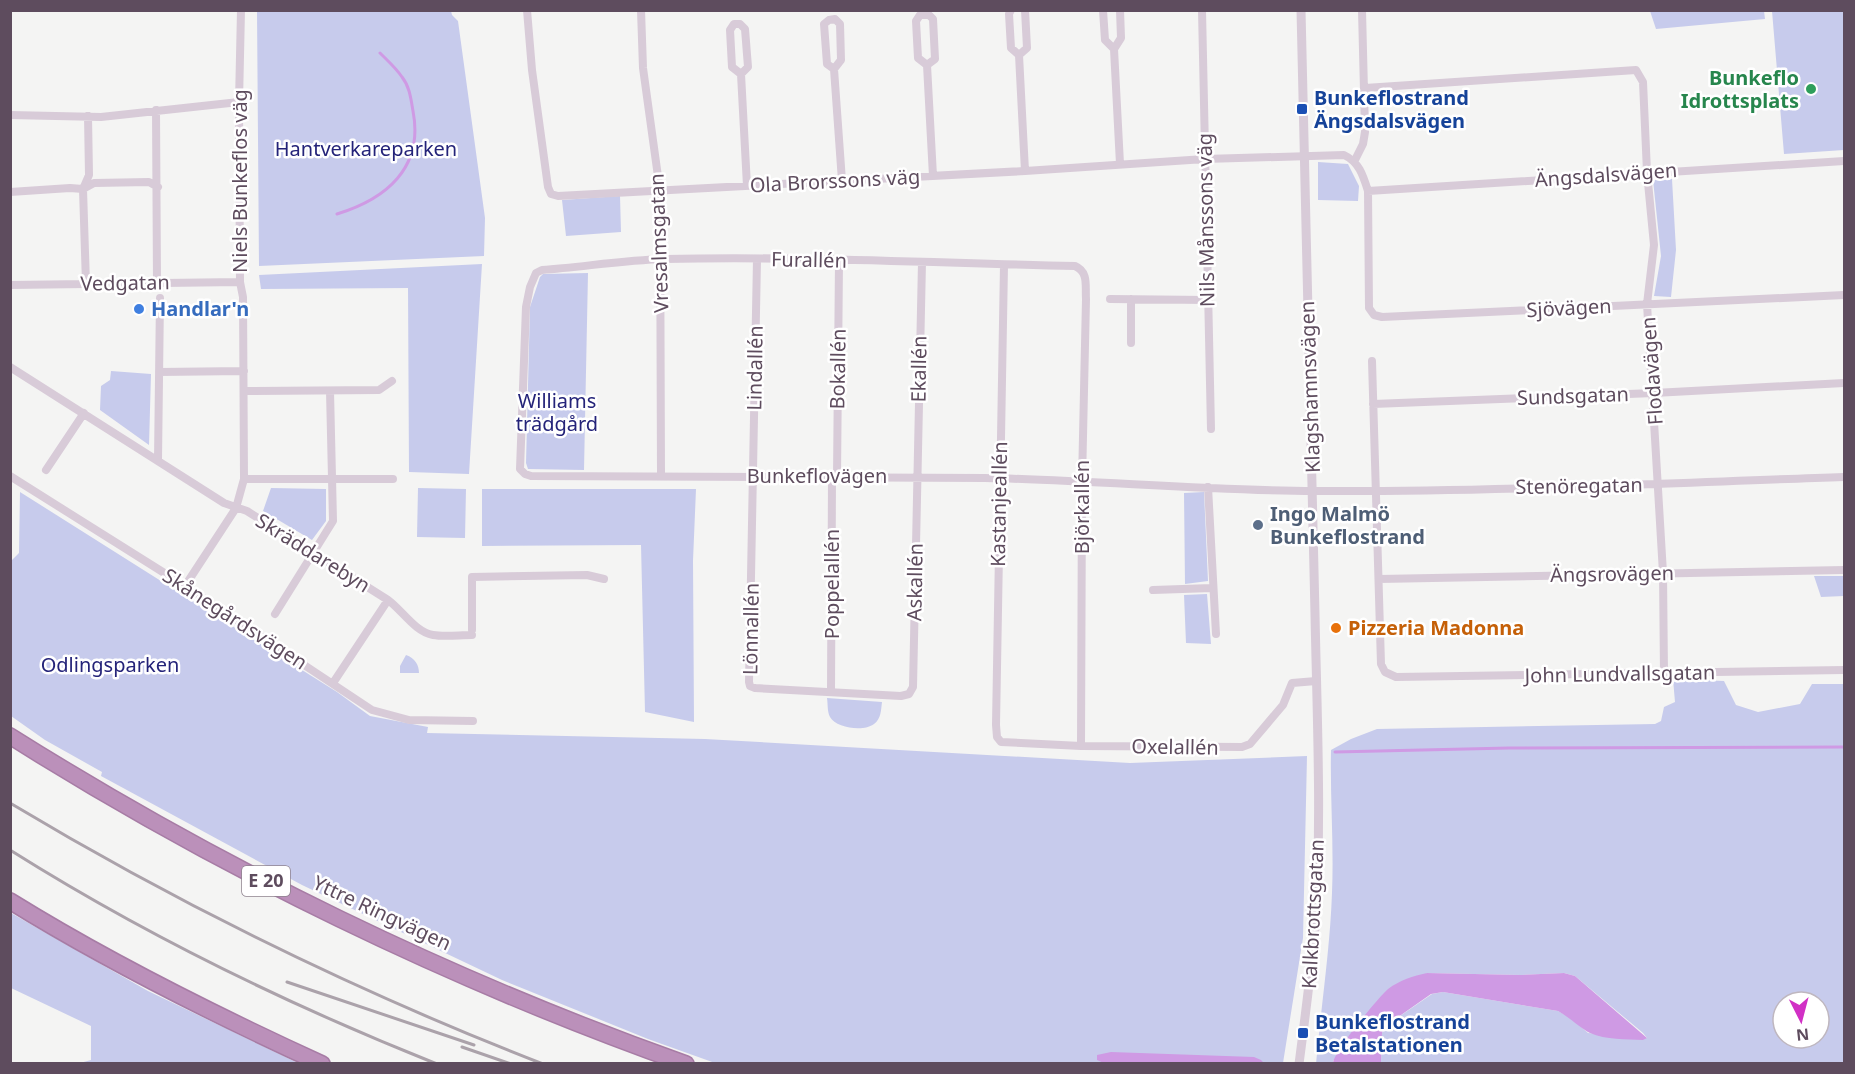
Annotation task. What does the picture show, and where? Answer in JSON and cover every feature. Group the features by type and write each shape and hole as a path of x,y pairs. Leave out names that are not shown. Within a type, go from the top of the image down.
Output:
{"highway":[{"name":"Yttre Ringvägen","path":"12,737 124,804 299,898 526,1002 686,1064"},
{"path":"10,901 128,969 223,1018 322,1064"}],"street":[{"name":"Niels Bunkeflos väg","path":"185,586 236,508 244,479 243,297 240,282 241,10"},
{"name":"Ola Brorssons väg","path":"527,10 548,187 551,194 558,196 1205,159 1344,155 1355,160"},
{"name":"Vresalmsgatan","path":"641,10 643,68 660,191 661,476"},
{"path":"1011,10 1009,14 1011,48 1019,55 1025,171"},
{"path":"1019,55 1027,48 1025,10"},
{"path":"1103,10 1105,40 1114,49"},
{"path":"1120,10 1121,38 1114,49 1120,164"},
{"name":"Nils Månssons väg","path":"1202,10 1210,429"},
{"name":"Klagshamnsvägen","path":"1301,10 1317,763"},
{"path":"1362,10 1365,87 1363,144 1355,160 1368,191"},
{"path":"927,65 935,59 933,19 929,15 920,15 916,21 918,58 927,65 933,176"},
{"path":"834,69 827,64 824,24 829,20 835,20 840,24 841,60 834,69 842,181"},
{"path":"741,74 732,68 730,30 734,24 740,24 745,29 748,67 741,74 747,186"},
{"name":"Flodavägen","path":"1365,87 1636,70 1642,81 1654,245 1647,304 1659,484 1664,674"},
{"path":"10,115 101,117 239,102"},
{"path":"156,110 157,283"},
{"path":"86,284 83,189 89,175 87,117"},
{"name":"Ängsdalsvägen","path":"1368,191 1845,161"},
{"path":"10,192 83,189 94,183 149,182 158,187"},
{"name":"Sjövägen","path":"1368,191 1369,308 1374,315 1382,317 1845,295"},
{"name":"Furallén","path":"536,273 542,270 661,260 757,259 1075,266 1082,269"},
{"name":"Lindallén","path":"753,477 757,259"},
{"name":"Bokallén","path":"834,477 839,261"},
{"name":"Ekallén","path":"917,476 922,262"},
{"name":"Kastanjeallén","path":"1001,742 997,737 996,725 1004,264"},
{"name":"Björkallén","path":"1081,746 1082,482 1086,299 1085,273 1082,269"},
{"name":"Bunkeflovägen","path":"536,273 526,307 520,469 531,476 917,476 1313,491"},
{"name":"Vedgatan","path":"10,285 240,282"},
{"path":"158,460 160,298"},
{"path":"1110,299 1207,300"},
{"path":"1131,299 1131,343"},
{"path":"1372,361 1379,579"},
{"name":"Skräddarebyn","path":"10,367 224,503 247,512 388,600 412,623 431,635 472,632 472,577 588,575 604,579"},
{"path":"159,372 244,371"},
{"path":"244,391 379,390 392,381"},
{"name":"Sundsgatan","path":"1373,404 1845,383"},
{"path":"275,614 333,521 330,391"},
{"path":"46,470 84,413"},
{"name":"Skånegårdsvägen","path":"10,476 185,586 372,710 409,720 473,722"},
{"name":"Askallén","path":"913,687 917,476"},
{"name":"Lönnallén","path":"753,477 748,682 750,686 901,696 909,694 913,687"},
{"name":"Poppelallén","path":"831,692 834,477"},
{"name":"Stenöregatan","path":"1313,491 1659,484 1845,477"},
{"path":"244,479 393,479"},
{"path":"1208,488 1216,633"},
{"name":"Ängsrovägen","path":"1379,579 1845,570"},
{"name":"John Lundvallsgatan","path":"1379,579 1381,664 1385,672 1396,677 1845,670"},
{"path":"1152,590 1212,588"},
{"path":"333,683 388,600"},
{"name":"Oxelallén","path":"1001,742 1081,746 1242,747 1250,744 1283,705 1292,683 1316,681"},
{"name":"Kalkbrottsgatan","path":"1299,1064 1315,926 1318,849 1317,763"}],"green space":[{"name":"Hantverkareparken","path":"257,11 451,11 458,21 485,218 484,256 259,266"},
{"path":"1650,11 1764,11 1765,19 1656,29"},
{"name":"Bunkeflo Idrottsplats","path":"1772,11 1844,11 1844,150 1784,154"},
{"path":"1318,162 1348,164 1359,186 1358,201 1318,200"},
{"path":"1672,179 1676,250 1671,297 1654,296 1661,256 1653,180"},
{"path":"620,196 621,232 566,236 562,200"},
{"path":"482,264 469,474 409,472 408,288 261,289 259,275"},
{"name":"Williams trädgård","path":"588,273 584,470 528,469 526,463 530,307 543,274"},
{"path":"111,371 151,374 149,445 100,410 101,386 110,380"},
{"path":"271,488 326,489 326,521 312,540 263,511"},
{"path":"418,488 466,489 465,538 417,537"},
{"path":"482,489 696,489 693,561 694,722 645,712 641,545 482,546"},
{"name":"Odlingsparken","path":"20,492 337,692 370,716 428,727 427,733 705,739 1130,763 1307,756 1303,938 1283,1063 715,1063 648,1039 502,980 302,885 101,776 102,772 45,740 11,716 10,562 19,553"},
{"path":"1204,492 1208,581 1185,584 1184,493"},
{"path":"1814,576 1844,576 1844,596 1821,597"},
{"path":"1207,594 1211,644 1186,643 1184,595"},
{"path":"406,655 416,662 419,673 400,673 400,666"},
{"path":"1673,679 1724,681 1736,705 1758,712 1800,704 1812,684 1844,684 1844,1063 1381,1063 1384,1027 1432,994 1443,992 1558,1011 1571,1018 1588,1033 1647,1038 1575,976 1564,973 1521,975 1427,973 1333,1063 1316,1064 1331,914 1333,857 1331,750 1377,729 1655,724 1661,721 1664,707 1675,702"},
{"path":"827,698 882,702 881,711 876,722 869,726 850,728 833,721 828,710"},
{"path":"11,913 148,991 298,1063 80,1063 91,1060 91,1026 11,988"}],"shaded area":[{"path":"1427,973 1521,975 1564,973 1575,976 1647,1038 1643,1040 1603,1037 1586,1031 1558,1011 1443,992 1431,994 1384,1027 1381,1063 1333,1063 1348,1037 1388,989 1397,983"},
{"path":"1111,1052 1254,1057 1264,1063 1106,1064 1097,1060 1097,1055"}],"waterway":[{"path":"337,214 355,208 385,190 398,178 407,165 413,149 415,131 408,89 400,74 380,53"},
{"path":"1335,752 1509,748 1844,747"}],"railway":[{"path":"10,803 139,877 271,945 406,1007 543,1064"},
{"path":"10,850 165,940 272,993 437,1064"},
{"path":"287,982 474,1045"},
{"path":"462,1047 511,1064"}],"place":[{"name":"Bunkeflo Idrottsplats","path":"1811,89"},
{"name":"Bunkeflostrand Ängsdalsvägen","path":"1302,109"},
{"name":"Handlar'n","path":"139,309"},
{"name":"Ingo Malmö Bunkeflostrand","path":"1258,525"},
{"name":"Pizzeria Madonna","path":"1336,628"},
{"name":"Bunkeflostrand Betalstationen","path":"1303,1033"}]}
